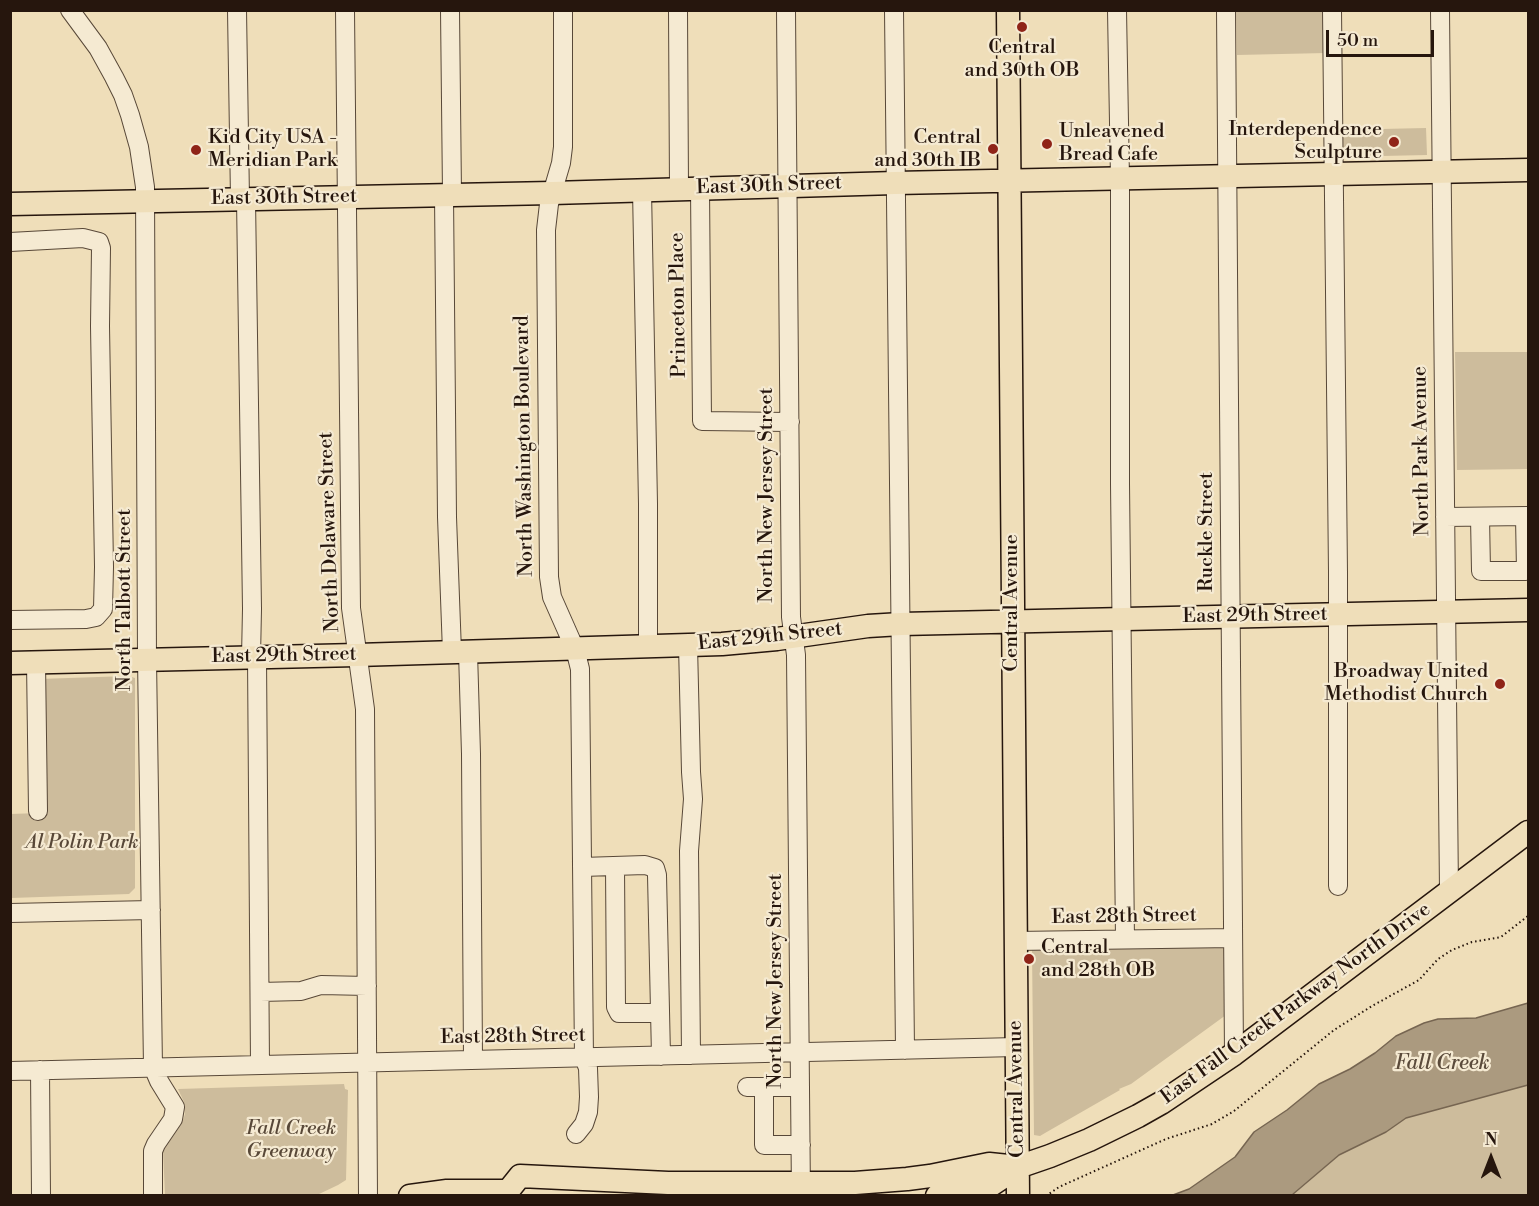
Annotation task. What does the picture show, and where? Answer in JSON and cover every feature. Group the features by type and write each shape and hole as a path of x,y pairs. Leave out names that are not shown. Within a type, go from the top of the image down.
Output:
{"main road":[{"name":"Central Avenue","path":"1008,10 1017,1196"},
{"name":"East 30th Street","path":"10,204 1528,170"},
{"name":"East 29th Street","path":"10,663 722,644 839,629 901,624 1528,610"},
{"name":"East Fall Creek Parkway North Drive","path":"937,1196 992,1185 1018,1167 1073,1147 1138,1116 1176,1094 1234,1054 1528,832"},
{"name":"East Fall Creek Parkway North Drive","path":"410,1196 457,1190 509,1193 520,1176 801,1189 907,1179 989,1164 1018,1167"}],"street":[{"name":"North Talbott Street","path":"69,10 98,48 125,101 139,147 145,180 147,659 153,1067 175,1107 173,1119 153,1151 153,1196"},
{"path":"237,10 254,657 260,1065"},
{"name":"North Delaware Street","path":"345,10 351,608 365,708 368,1196"},
{"path":"450,10 447,516 460,652 473,1060"},
{"name":"North Washington Boulevard","path":"563,10 563,147 561,163 548,206 546,230 549,581 554,603 575,649 580,673 584,1058 588,1068 588,1112 584,1124 576,1134"},
{"name":"Princeton Place","path":"678,10 702,422 790,422"},
{"name":"North New Jersey Street","path":"786,10 791,617 796,655 801,1189"},
{"path":"894,10 905,1050"},
{"path":"1117,10 1125,939"},
{"name":"Ruckle Street","path":"1226,10 1234,1054"},
{"path":"1332,10 1338,886"},
{"name":"North Park Avenue","path":"1440,10 1449,891"},
{"path":"642,190 648,504 648,646"},
{"path":"10,242 82,238 99,242 101,248 104,567 103,609 96,616 86,619 10,620"},
{"path":"1445,517 1527,516 1526,571 1480,571 1480,517"},
{"path":"688,645 690,772 693,799 689,851 691,1054"},
{"path":"36,662 39,811"},
{"path":"615,866 616,1007 624,1014 660,1013"},
{"path":"582,867 650,866 655,868 661,1056"},
{"path":"10,912 151,910"},
{"name":"East 28th Street","path":"1016,941 1233,938"},
{"path":"260,992 301,991 321,985 367,986"},
{"name":"East 28th Street","path":"10,1071 1016,1047"},
{"path":"40,1070 41,1196"},
{"path":"800,1087 755,1087 764,1145 801,1145"}],"path":[{"path":"1046,1196 1059,1187 1166,1139 1212,1124 1234,1111 1334,1030 1419,980 1438,959 1472,942 1501,937 1528,916"}],"green space":[{"path":"1236,11 1325,11 1326,53 1237,55"},
{"path":"1426,128 1427,155 1336,157 1336,130"},
{"path":"1455,352 1528,352 1528,469 1457,470"},
{"name":"Al Polin Park","path":"128,676 135,678 135,888 129,894 11,898 10,814 40,813 39,679"},
{"path":"1223,947 1225,949 1226,1015 1131,1084 1040,1136 1034,1135 1032,950"},
{"name":"Fall Creek Greenway","path":"344,1084 345,1089 348,1090 346,1180 338,1185 317,1195 165,1195 163,1150 182,1123 185,1114 184,1102 178,1089"},
{"path":"1528,1085 1528,1195 1292,1196 1339,1155 1386,1132 1406,1118"}],"water":[{"name":"Fall Creek","path":"1528,1003 1528,1085 1406,1118 1386,1132 1339,1155 1292,1195 1173,1195 1189,1189 1235,1157 1254,1132 1287,1110 1319,1084 1350,1069 1396,1036 1438,1019 1476,1018"}],"place":[{"name":"Central and 30th OB","path":"1022,27"},
{"name":"Interdependence Sculpture","path":"1394,142"},
{"name":"Unleavened Bread Cafe","path":"1047,144"},
{"name":"Central and 30th IB","path":"993,149"},
{"name":"Kid City USA - Meridian Park","path":"196,150"},
{"name":"Broadway United Methodist Church","path":"1500,684"},
{"name":"Central and 28th OB","path":"1029,959"}]}
